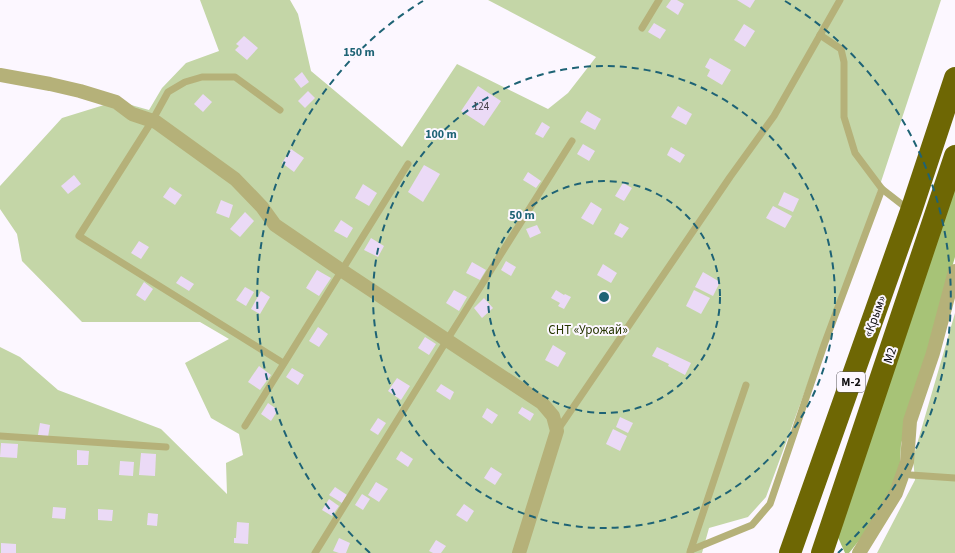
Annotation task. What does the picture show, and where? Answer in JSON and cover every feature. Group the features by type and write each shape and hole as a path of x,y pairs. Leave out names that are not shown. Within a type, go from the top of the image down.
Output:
{"highway":[{"name":"«Крым»","path":"790,553 912,212 955,78"},
{"name":"М2","path":"822,553 955,156"}],"street":[{"path":"0,75 80,91 116,102 132,114 156,122 236,179 262,207 275,225 542,403 553,416 557,431 519,553"},
{"path":"859,553 899,486 907,462 910,421 933,353 955,272"}],"lane":[{"path":"642,28 659,0"},
{"path":"557,431 725,184 774,116 840,0"},
{"path":"820,35 842,52 844,62 844,117 856,153 882,189 912,212"},
{"path":"280,110 235,77 202,77 185,82 168,92 152,121 79,236 283,364"},
{"path":"315,553 572,141"},
{"path":"245,426 408,164"},
{"path":"690,552 752,526 770,504 824,345 882,189"},
{"path":"690,552 746,385"},
{"path":"0,436 166,447"},
{"path":"912,475 955,478"}],"green space":[{"name":"СНТ «Урожай»","path":"200,0 290,0 298,14 311,71 402,147 457,64 548,109 568,93 596,57 488,0 941,0 873,206 766,497 748,517 709,528 702,553 0,553 0,347 20,357 58,390 161,429 227,494 226,463 243,455 239,434 211,418 185,363 229,339 200,322 82,322 22,261 17,234 0,209 0,186 62,118 117,101 149,110 162,88 186,63 219,51"},
{"path":"955,144 955,257 901,444 900,463 889,496 865,533 849,553 845,553 836,533"},
{"path":"955,313 955,553 877,553 915,480 913,458"}],"building":[{"path":"671,0 677,0 684,4 678,15 666,7"},
{"path":"737,0 755,0 750,8"},
{"path":"654,23 666,30 660,39 648,32"},
{"path":"744,24 755,31 745,47 734,40"},
{"path":"244,36 258,48 247,60 235,50 239,46 236,44"},
{"path":"710,58 731,70 722,85 707,76 710,70 705,67"},
{"path":"302,72 309,82 301,88 294,79"},
{"path":"478,86 501,101 484,126 461,111"},
{"path":"308,91 315,98 305,108 298,101"},
{"path":"203,94 212,102 203,112 194,104"},
{"path":"678,106 692,114 686,125 671,117"},
{"path":"587,111 601,119 595,130 580,122"},
{"path":"542,122 550,127 543,138 535,134"},
{"path":"583,144 595,151 589,161 577,154"},
{"path":"671,147 685,155 680,163 667,155"},
{"path":"291,149 304,158 294,172 282,163"},
{"path":"424,165 440,174 423,202 408,192"},
{"path":"528,172 541,181 536,188 523,180"},
{"path":"74,175 81,184 68,194 61,186"},
{"path":"623,183 632,188 624,201 615,196"},
{"path":"363,184 377,193 369,206 355,198"},
{"path":"170,187 182,195 175,205 163,197"},
{"path":"784,192 799,199 793,212 778,205"},
{"path":"221,200 233,205 229,218 216,213"},
{"path":"591,202 602,209 593,225 581,218"},
{"path":"773,206 792,216 785,228 766,218"},
{"path":"245,212 254,221 240,237 230,229"},
{"path":"341,220 353,228 347,238 334,231"},
{"path":"620,223 629,228 622,238 614,234"},
{"path":"537,225 541,233 530,238 526,229"},
{"path":"371,238 384,246 378,257 364,250"},
{"path":"139,241 149,247 141,259 131,253"},
{"path":"506,261 516,267 511,276 501,270"},
{"path":"472,262 486,270 480,280 466,273"},
{"path":"603,264 617,273 611,283 597,275"},
{"path":"317,270 331,278 319,296 306,288"},
{"path":"703,272 720,282 713,296 695,287"},
{"path":"181,276 194,284 189,291 176,283"},
{"path":"144,282 153,289 145,301 136,295"},
{"path":"245,287 254,292 246,306 236,300"},
{"path":"454,290 467,297 459,311 446,303"},
{"path":"556,290 571,297 564,309 558,306 560,303 551,298"},
{"path":"694,290 710,298 701,314 686,306"},
{"path":"261,291 270,297 260,314 251,309"},
{"path":"484,298 493,308 482,318 474,308"},
{"path":"318,327 328,334 319,347 309,341"},
{"path":"425,337 436,344 429,355 418,348"},
{"path":"553,345 566,353 558,367 545,360"},
{"path":"657,347 691,363 685,375 668,366 669,364 652,356"},
{"path":"259,366 271,375 260,390 248,382"},
{"path":"292,368 304,375 298,385 286,377"},
{"path":"397,378 410,386 401,400 388,391"},
{"path":"441,384 454,392 450,400 436,391"},
{"path":"268,403 278,410 271,421 261,414"},
{"path":"522,407 534,414 530,421 518,413"},
{"path":"487,408 498,415 492,424 482,417"},
{"path":"620,417 633,423 628,433 616,427"},
{"path":"378,418 386,423 378,435 370,430"},
{"path":"40,423 50,425 48,437 38,435"},
{"path":"613,429 627,436 620,451 606,444"},
{"path":"1,443 18,444 17,458 0,457"},
{"path":"77,450 89,451 88,465 77,465"},
{"path":"401,451 413,459 408,467 396,459"},
{"path":"141,453 156,454 155,476 139,475"},
{"path":"120,461 134,462 133,476 119,475"},
{"path":"491,467 502,474 495,485 484,478"},
{"path":"376,482 388,489 379,502 368,495"},
{"path":"335,487 347,495 342,503 329,495"},
{"path":"362,494 370,499 363,510 355,505"},
{"path":"329,499 339,506 332,516 322,510"},
{"path":"464,504 474,511 467,522 456,515"},
{"path":"53,507 66,508 65,519 52,518"},
{"path":"98,509 113,510 112,521 98,520"},
{"path":"148,513 158,514 157,526 147,525"},
{"path":"237,522 249,523 248,544 234,543 234,538 236,538"},
{"path":"339,538 350,543 346,553 333,551"},
{"path":"436,540 446,546 441,553 433,553 429,551"},
{"path":"1,543 16,544 16,553 1,553"}]}
